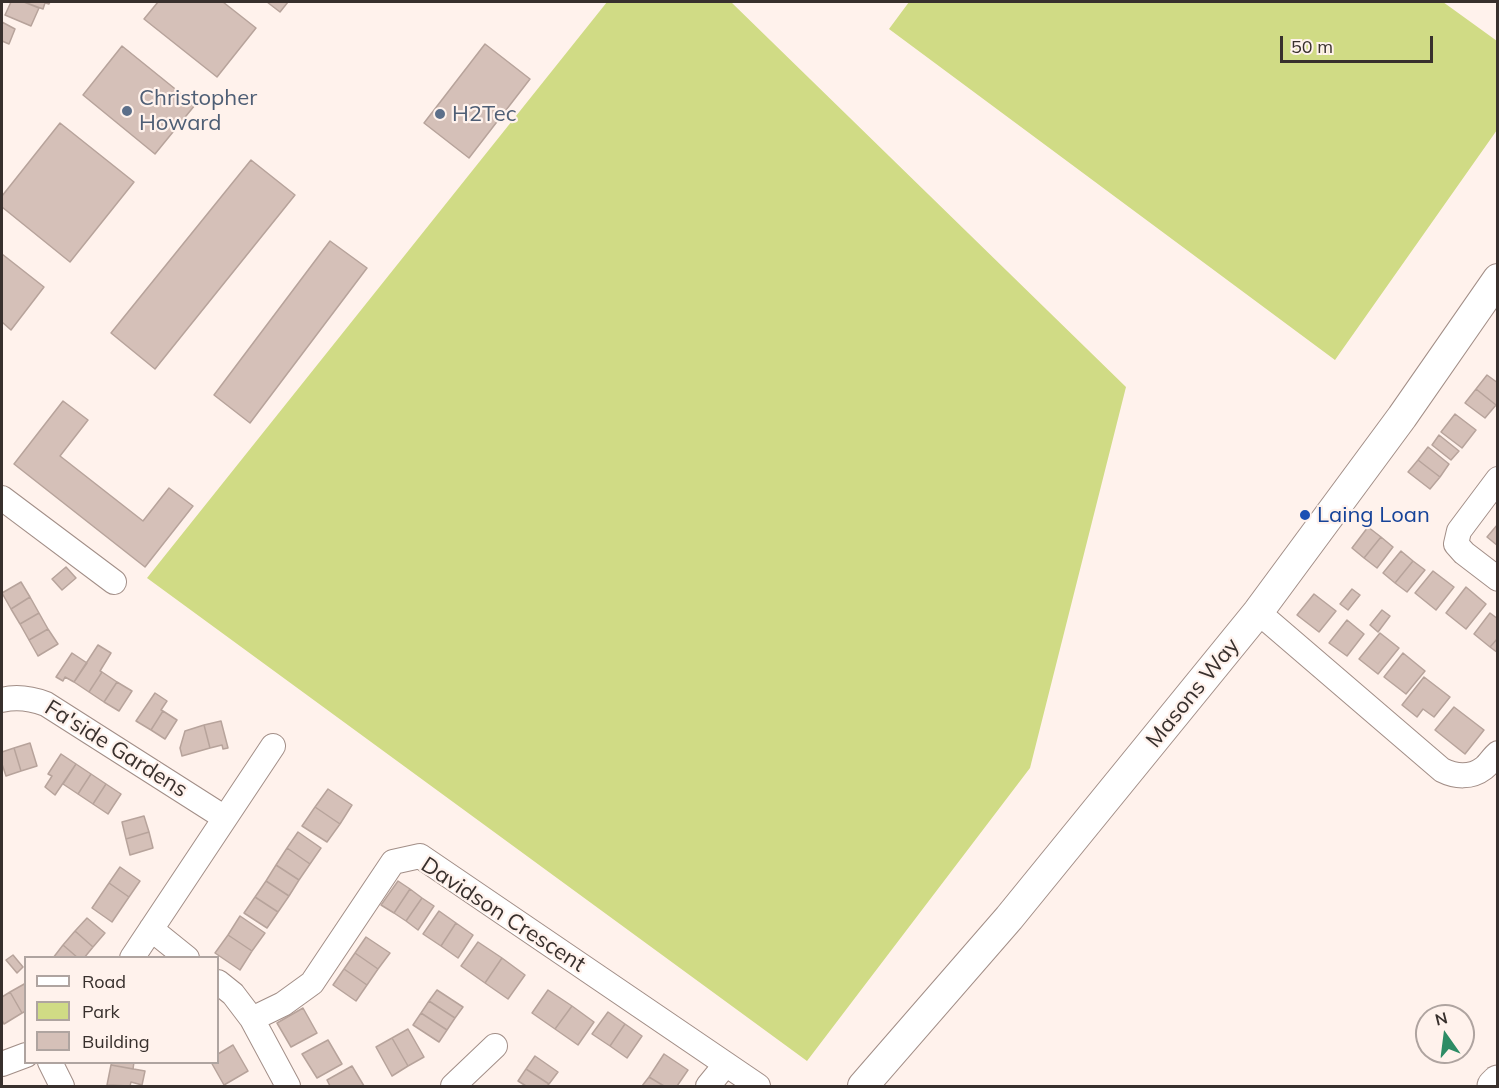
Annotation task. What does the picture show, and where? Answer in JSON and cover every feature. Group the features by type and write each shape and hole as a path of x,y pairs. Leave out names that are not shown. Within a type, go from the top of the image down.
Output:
{"highway":[{"path":"1494,1086 1497,1082"}],"street":[{"name":"Masons Way","path":"863,1086 1009,918 1258,612 1402,417 1497,279"},
{"path":"1497,479 1459,531 1456,544 1497,579"},
{"path":"2,498 114,582"},
{"path":"1258,612 1442,770 1453,775 1468,775 1484,768 1497,753"},
{"name":"Fa'side Gardens","path":"2,700 23,698 46,704 225,818"},
{"path":"133,956 273,746"},
{"name":"Davidson Crescent","path":"252,1019 283,1004 312,983 393,862 420,856 758,1086"},
{"path":"151,929 186,956"},
{"path":"219,983 232,994 252,1019 288,1086"},
{"path":"453,1086 495,1046"},
{"path":"2,1064 24,1056"},
{"path":"51,1064 62,1086"},
{"path":"708,1086 726,1064"}],"green space":[{"path":"607,2 731,2 1126,387 1030,768 807,1061 147,578"},
{"path":"909,2 1443,2 1497,41 1497,130 1335,360 889,29"}],"building":[{"path":"11,2 24,2 39,8 31,26 5,15"},
{"path":"24,2 50,2 45,3 43,9"},
{"path":"158,2 223,2 256,28 217,77 144,19"},
{"path":"267,2 288,2 280,12"},
{"path":"2,22 15,29 9,44 2,41"},
{"path":"485,44 530,79 469,158 424,123"},
{"path":"122,46 195,105 155,154 83,95"},
{"path":"60,123 134,182 70,262 2,207 2,196"},
{"path":"251,160 295,195 155,369 111,333"},
{"path":"330,241 367,268 250,423 214,395"},
{"path":"2,254 44,287 11,330 2,322"},
{"path":"1487,375 1498,383 1498,403 1496,405 1476,389"},
{"path":"1476,389 1496,405 1485,418 1465,403"},
{"path":"63,401 88,420 60,456 143,521 169,488 193,506 145,567 14,464"},
{"path":"1455,414 1476,430 1462,448 1441,432"},
{"path":"1439,435 1459,451 1451,460 1432,445"},
{"path":"1428,447 1449,464 1440,477 1418,460"},
{"path":"1418,460 1440,477 1430,489 1408,472"},
{"path":"1498,524 1498,546 1487,537"},
{"path":"1368,527 1381,537 1364,558 1352,548"},
{"path":"1381,537 1393,547 1377,568 1364,558"},
{"path":"1401,551 1413,561 1395,583 1383,573"},
{"path":"1413,561 1425,570 1407,592 1395,583"},
{"path":"66,567 76,578 62,590 52,579"},
{"path":"1433,571 1454,587 1436,610 1415,593"},
{"path":"21,582 30,597 11,609 2,593"},
{"path":"1466,587 1486,604 1466,629 1446,613"},
{"path":"1352,589 1360,595 1348,610 1340,604"},
{"path":"1314,594 1336,611 1319,632 1297,615"},
{"path":"30,597 39,613 20,624 11,609"},
{"path":"1382,610 1390,616 1378,632 1370,625"},
{"path":"39,613 48,629 29,640 20,624"},
{"path":"1490,613 1498,619 1498,638 1490,647 1474,634"},
{"path":"1347,620 1364,634 1347,656 1329,643"},
{"path":"48,629 58,644 38,656 29,640"},
{"path":"1380,633 1399,648 1378,674 1359,659"},
{"path":"1498,638 1498,653 1490,647"},
{"path":"98,645 111,653 89,692 74,682"},
{"path":"72,653 87,663 74,682 65,677 63,681 56,677"},
{"path":"1403,653 1425,671 1406,694 1384,677"},
{"path":"102,672 117,682 104,702 89,692"},
{"path":"1424,677 1450,697 1434,717 1423,709 1417,717 1402,705"},
{"path":"117,682 132,691 119,711 104,702"},
{"path":"155,693 167,701 151,730 136,721"},
{"path":"1454,707 1484,730 1465,754 1435,730"},
{"path":"163,711 177,720 165,739 151,730"},
{"path":"221,721 228,748 223,749 222,745 210,748 204,725"},
{"path":"204,725 210,748 182,756 180,748 185,731"},
{"path":"30,743 37,766 21,771 14,748"},
{"path":"14,748 21,771 6,776 2,764 2,752"},
{"path":"61,754 76,764 55,795 45,787 52,776 48,774"},
{"path":"76,764 91,774 78,794 63,784"},
{"path":"91,774 106,784 93,804 78,794"},
{"path":"106,784 121,794 108,814 93,804"},
{"path":"328,789 352,805 340,824 315,807"},
{"path":"315,807 340,824 327,842 302,826"},
{"path":"144,816 149,832 126,839 122,822"},
{"path":"149,832 153,848 130,855 126,839"},
{"path":"298,832 321,848 310,864 287,848"},
{"path":"287,848 310,864 299,880 276,865"},
{"path":"276,865 299,880 289,896 266,881"},
{"path":"120,867 140,881 129,897 109,883"},
{"path":"266,881 289,896 278,912 255,897"},
{"path":"398,881 410,889 394,913 381,905"},
{"path":"109,883 129,897 112,922 92,908"},
{"path":"410,889 422,898 406,921 394,913"},
{"path":"255,897 278,912 267,928 244,913"},
{"path":"422,898 434,906 418,930 406,921"},
{"path":"439,911 456,923 441,946 423,934"},
{"path":"240,916 265,933 252,951 228,935"},
{"path":"87,918 105,933 93,947 75,931"},
{"path":"456,923 473,935 458,958 441,946"},
{"path":"75,931 93,947 86,956 76,956 63,945"},
{"path":"228,935 252,951 240,970 215,953"},
{"path":"366,937 390,953 378,969 355,953"},
{"path":"478,942 502,958 485,983 461,966"},
{"path":"63,945 76,956 55,956"},
{"path":"355,953 378,969 367,985 344,969"},
{"path":"13,955 23,967 17,973 6,960"},
{"path":"502,958 525,975 508,999 485,983"},
{"path":"344,969 367,985 356,1001 333,985"},
{"path":"24,984 24,1012 22,1013 10,992"},
{"path":"437,990 463,1007 455,1018 429,1001"},
{"path":"548,990 572,1006 555,1029 532,1013"},
{"path":"10,992 22,1013 4,1024 2,997"},
{"path":"429,1001 455,1018 447,1030 421,1013"},
{"path":"572,1006 594,1022 578,1045 555,1029"},
{"path":"303,1008 317,1033 291,1047 277,1023"},
{"path":"608,1012 625,1024 610,1046 592,1034"},
{"path":"421,1013 447,1030 439,1042 413,1025"},
{"path":"625,1024 642,1036 627,1058 610,1046"},
{"path":"408,1029 424,1057 408,1066 392,1038"},
{"path":"392,1038 408,1066 392,1076 376,1047"},
{"path":"328,1040 342,1064 317,1078 302,1054"},
{"path":"233,1045 248,1071 224,1085 212,1064 219,1064 219,1053"},
{"path":"664,1054 688,1070 677,1086 664,1086 649,1077"},
{"path":"535,1056 558,1072 549,1084 526,1069"},
{"path":"111,1064 134,1064 133,1069"},
{"path":"111,1065 145,1071 142,1085 131,1082 130,1086 107,1085"},
{"path":"352,1066 364,1086 330,1086 327,1080"},
{"path":"526,1069 549,1084 547,1086 526,1086 518,1081"},
{"path":"649,1077 664,1086 642,1086"}],"place":[{"name":"Christopher Howard","path":"127,111"},
{"name":"H2Tec","path":"440,114"},
{"name":"Laing Loan","path":"1305,515"}]}
